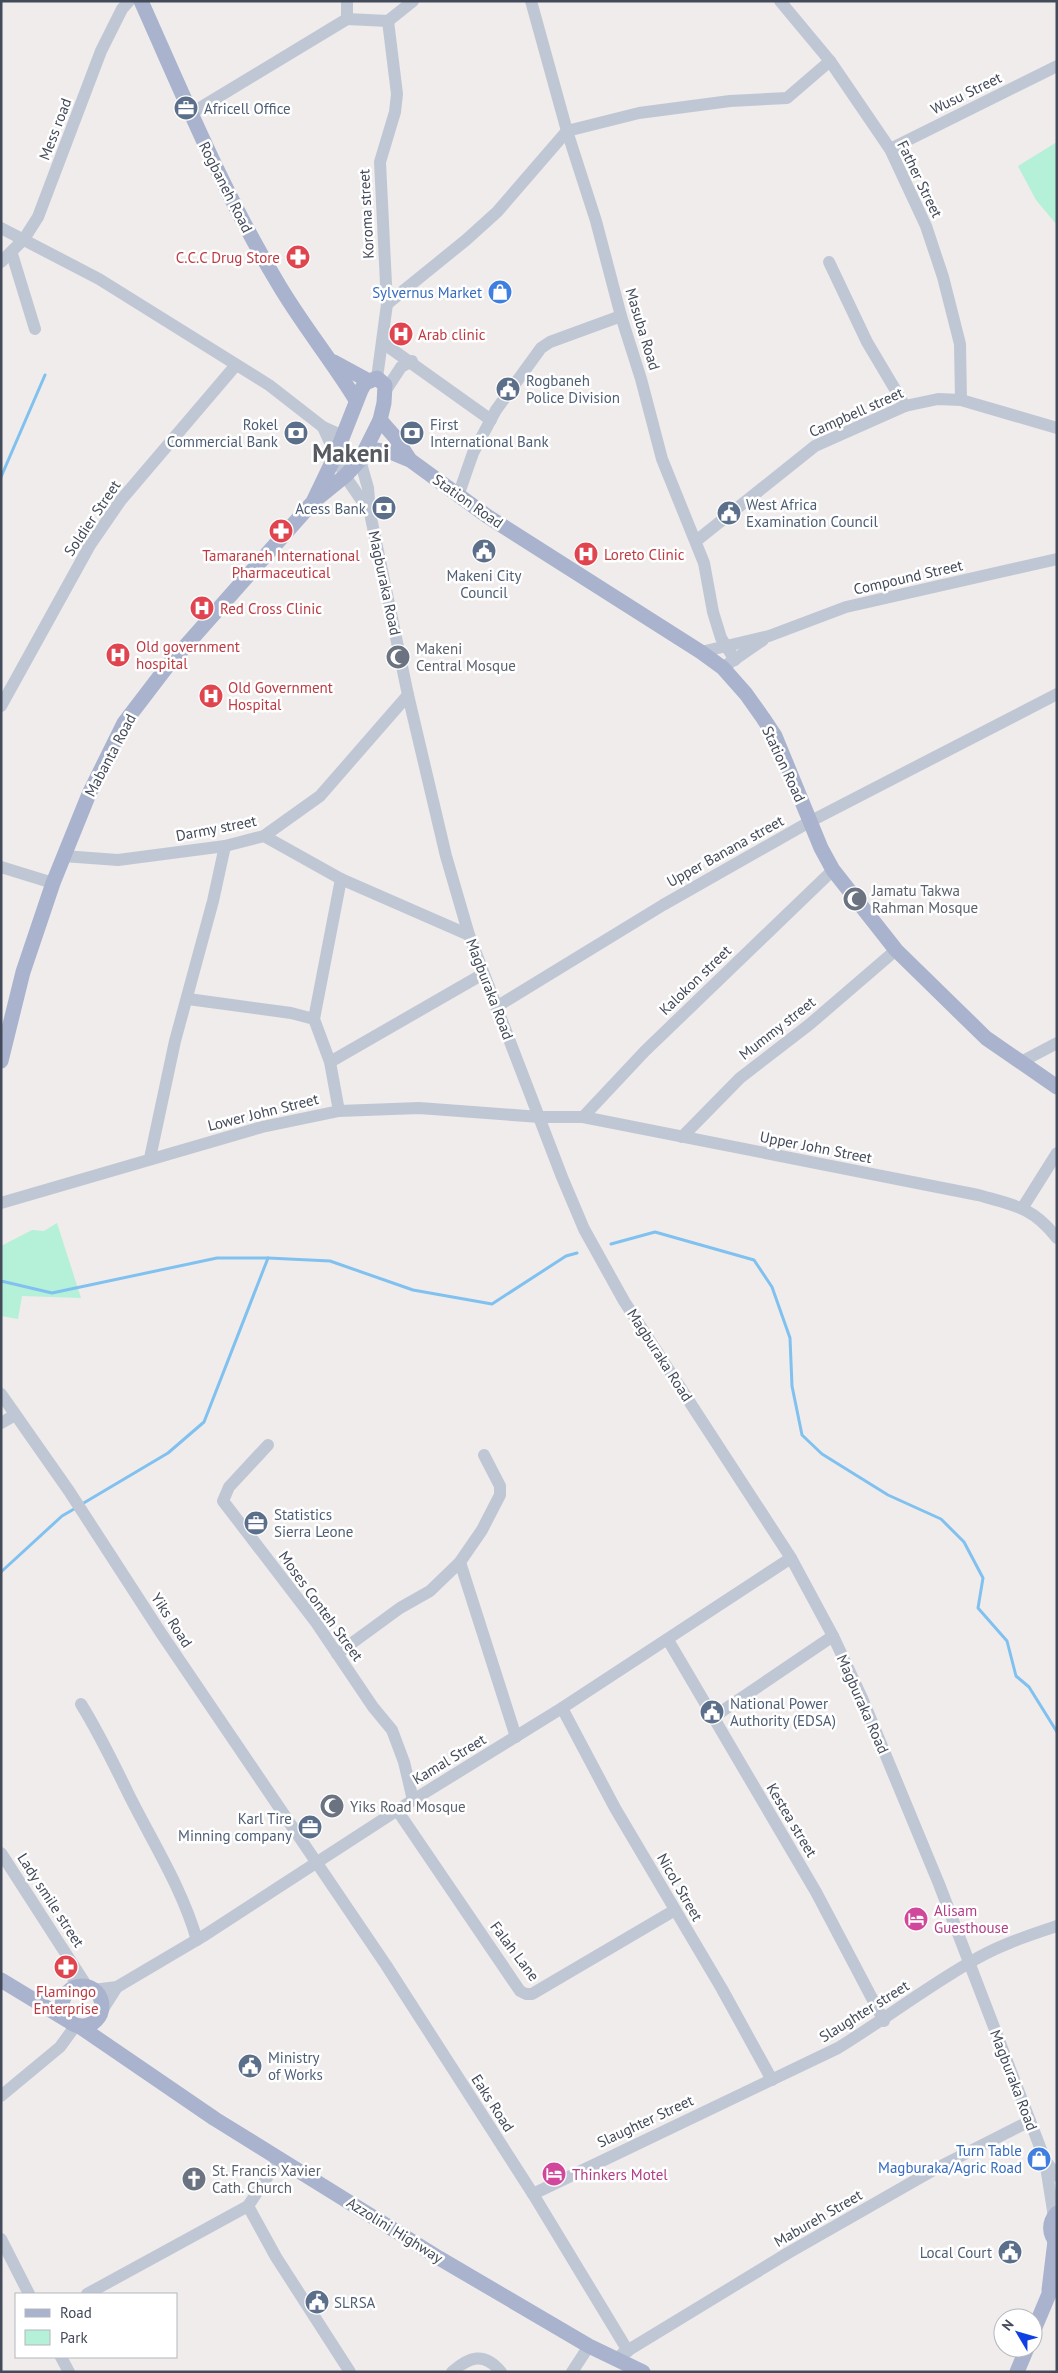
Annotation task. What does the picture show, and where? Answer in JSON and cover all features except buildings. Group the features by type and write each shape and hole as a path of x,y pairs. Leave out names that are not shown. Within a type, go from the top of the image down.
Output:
{"main road":[{"name":"Rogbaneh Road","path":"141,1 190,114 232,202 276,281 356,400"},
{"path":"332,362 377,383"},
{"path":"313,502 335,456 363,386 377,383"},
{"path":"313,502 345,476 363,454 380,420 377,383"},
{"name":"Station Road","path":"380,420 395,437 410,460"},
{"name":"Station Road","path":"363,454 393,453 410,460 458,496 701,652 729,664 746,694 775,736 833,870 896,950 986,1038 1057,1087"},
{"name":"Mabanta Road","path":"1,1061 23,972 53,883 89,794 124,723 166,668 313,502"},
{"name":"Azzolini Highway","path":"1,1980 111,2046 215,2119 439,2258 589,2346 643,2372"},
{"path":"80,1990 62,2004 63,2012 74,2024 90,2025 100,2015"},
{"path":"36,2000 80,1990 99,1996 100,2015 111,2046"},
{"path":"1048,2294 1056,2242 1050,2229 1055,2215"},
{"path":"1042,2308 1048,2294 1057,2280"},
{"path":"1017,2372 1022,2358"}],"street":[{"name":"Mess road","path":"1,262 12,254 38,217 111,28 129,1"},
{"path":"347,1 347,20"},
{"path":"190,114 347,20 388,21 413,1"},
{"name":"Masuba Road","path":"531,1 567,131 596,221 662,459 704,563 713,612 729,664"},
{"name":"Father Street","path":"780,1 830,61 890,149 926,226 943,277 960,344 961,400"},
{"name":"Koroma street","path":"377,383 387,304 380,162 395,112 396,94 388,21"},
{"path":"387,304 466,240 497,212 567,131 639,113 730,101 787,98 830,61"},
{"name":"Wusu Street","path":"890,149 1057,66"},
{"path":"1,228 98,280 269,385 323,426 343,436"},
{"path":"12,254 34,329"},
{"path":"829,262 867,342 905,406"},
{"path":"458,496 473,453 491,420 514,382 545,345 621,316"},
{"path":"383,342 412,361 491,420"},
{"path":"377,383 412,361"},
{"name":"Soldier Street","path":"1,706 90,545 121,500 236,365"},
{"name":"Campbell street","path":"696,542 815,446 905,406 938,399 961,400 1057,428"},
{"path":"323,426 335,456"},
{"name":"Magburaka Road","path":"363,454 370,513 408,695 446,856 469,935 562,1176 595,1251 624,1300 791,1558 833,1636 862,1698 939,1884 1045,2160 1055,2215"},
{"name":"Magburaka Road","path":"335,456 345,476 370,513"},
{"name":"Compound Street","path":"701,652 769,636 846,607 1057,559"},
{"name":"Compound Street","path":"729,664 769,636"},
{"name":"Upper Banana street","path":"496,1007 663,905 811,821 1057,694"},
{"name":"Darmy street","path":"63,856 118,860 225,846 264,836 320,796 408,695"},
{"path":"264,836 341,879 469,935"},
{"path":"150,1158 175,1041 214,901 225,846"},
{"path":"1,867 53,883"},
{"name":"Kalokon street","path":"584,1117 645,1051 833,870"},
{"path":"339,1111 330,1062 314,1019 341,879"},
{"name":"Mummy street","path":"682,1137 740,1078 810,1024 896,950"},
{"path":"330,1062 484,974"},
{"path":"188,999 291,1012 314,1019"},
{"path":"1021,1062 1057,1043"},
{"name":"Lower John Street","path":"1,1203 34,1195 150,1158 262,1127 339,1111 419,1108 540,1117"},
{"name":"Upper John Street","path":"540,1117 584,1117 978,1195 1023,1207"},
{"path":"1057,1154 1023,1207 1057,1238"},
{"name":"Yiks Road","path":"1,1394 69,1491 316,1864"},
{"path":"1,1423 15,1415"},
{"name":"Moses Conteh Street","path":"268,1445 229,1487 223,1501 315,1621 373,1707 392,1730 404,1762 413,1800"},
{"path":"337,1654 400,1608 430,1591 460,1562 482,1530 500,1495 500,1486 484,1455"},
{"name":"Kamal Street","path":"80,1990 117,1987 197,1940 397,1810 668,1640 791,1558"},
{"path":"460,1562 516,1737"},
{"path":"712,1718 833,1636"},
{"name":"Kestea street","path":"668,1640 712,1718 816,1892 884,2020"},
{"path":"81,1704 119,1772 179,1890 190,1916 197,1940"},
{"name":"Nicol Street","path":"562,1708 674,1910 722,1989 772,2080"},
{"name":"Falah Lane","path":"397,1810 520,1991 526,1994 532,1994 674,1910"},
{"name":"Lady smile street","path":"1,1853 73,1965 80,1990"},
{"name":"Eaks Road","path":"316,1864 386,1965 533,2194 628,2352"},
{"name":"Slaughter street","path":"772,2080 838,2048 884,2020 968,1963 1000,1946 1057,1926"},
{"path":"100,2015 117,1987"},
{"path":"1,2096 60,2047 74,2024"},
{"name":"Slaughter Street","path":"533,2194 772,2080"},
{"name":"Mabureh Street","path":"628,2352 854,2215 953,2159 1030,2121"},
{"path":"89,2293 248,2206 280,2158"},
{"name":"Magburaka Road","path":"1045,2160 1057,2176"},
{"path":"248,2206 276,2257 350,2372"},
{"path":"1,2238 29,2293"},
{"path":"572,2372 589,2346"},
{"path":"614,2359 628,2352"},
{"path":"62,2358 69,2372"},
{"path":"452,2372 467,2360 477,2358 496,2366 501,2372"}],"green space":[{"path":"1057,142 1057,225 1036,200 1018,166"},
{"path":"57,1223 81,1298 22,1296 18,1319 1,1316 1,1246 32,1230 44,1231"}],"waterway":[{"path":"1,477 45,375"},
{"path":"611,1244 655,1232 754,1260 772,1287 790,1338 792,1386 802,1435 822,1454 888,1495 941,1519 964,1542 983,1578 978,1608 1007,1641 1016,1676 1029,1687 1057,1732"},
{"path":"1,1281 52,1293 217,1258 268,1258 330,1261 413,1290 492,1304 566,1256 577,1253"},
{"path":"82,1504 168,1453 204,1422 268,1258"},
{"path":"1,1572 62,1516 74,1509"}],"place":[{"name":"Africell Office","path":"186,108"},
{"name":"C.C.C Drug Store","path":"298,257"},
{"name":"Sylvernus Market","path":"500,292"},
{"name":"Arab clinic","path":"401,334"},
{"name":"Rogbaneh Police Division","path":"508,389"},
{"name":"Rokel Commercial Bank","path":"296,433"},
{"name":"First International Bank","path":"412,433"},
{"name":"Acess Bank","path":"384,508"},
{"name":"West Africa Examination Council","path":"729,513"},
{"name":"Tamaraneh International Pharmaceutical","path":"281,531"},
{"name":"Makeni City Council","path":"484,551"},
{"name":"Loreto Clinic","path":"586,554"},
{"name":"Red Cross Clinic","path":"202,608"},
{"name":"Old government hospital","path":"118,655"},
{"name":"Makeni Central Mosque","path":"398,657"},
{"name":"Old Government Hospital","path":"211,696"},
{"name":"Jamatu Takwa Rahman Mosque","path":"855,899"},
{"name":"Statistics Sierra Leone","path":"256,1523"},
{"name":"National Power Authority (EDSA)","path":"712,1712"},
{"name":"Yiks Road Mosque","path":"332,1806"},
{"name":"Karl Tire Minning company","path":"310,1827"},
{"name":"Alisam Guesthouse","path":"916,1919"},
{"name":"Flamingo Enterprise","path":"66,1967"},
{"name":"Ministry of Works","path":"250,2066"},
{"name":"Turn Table Magburaka/Agric Road","path":"1039,2159"},
{"name":"Thinkers Motel","path":"554,2174"},
{"name":"St. Francis Xavier Cath. Church","path":"194,2179"},
{"name":"Local Court","path":"1010,2252"},
{"name":"SLRSA","path":"317,2302"}],"district":[{"name":"Makeni","path":"351,453"}]}
